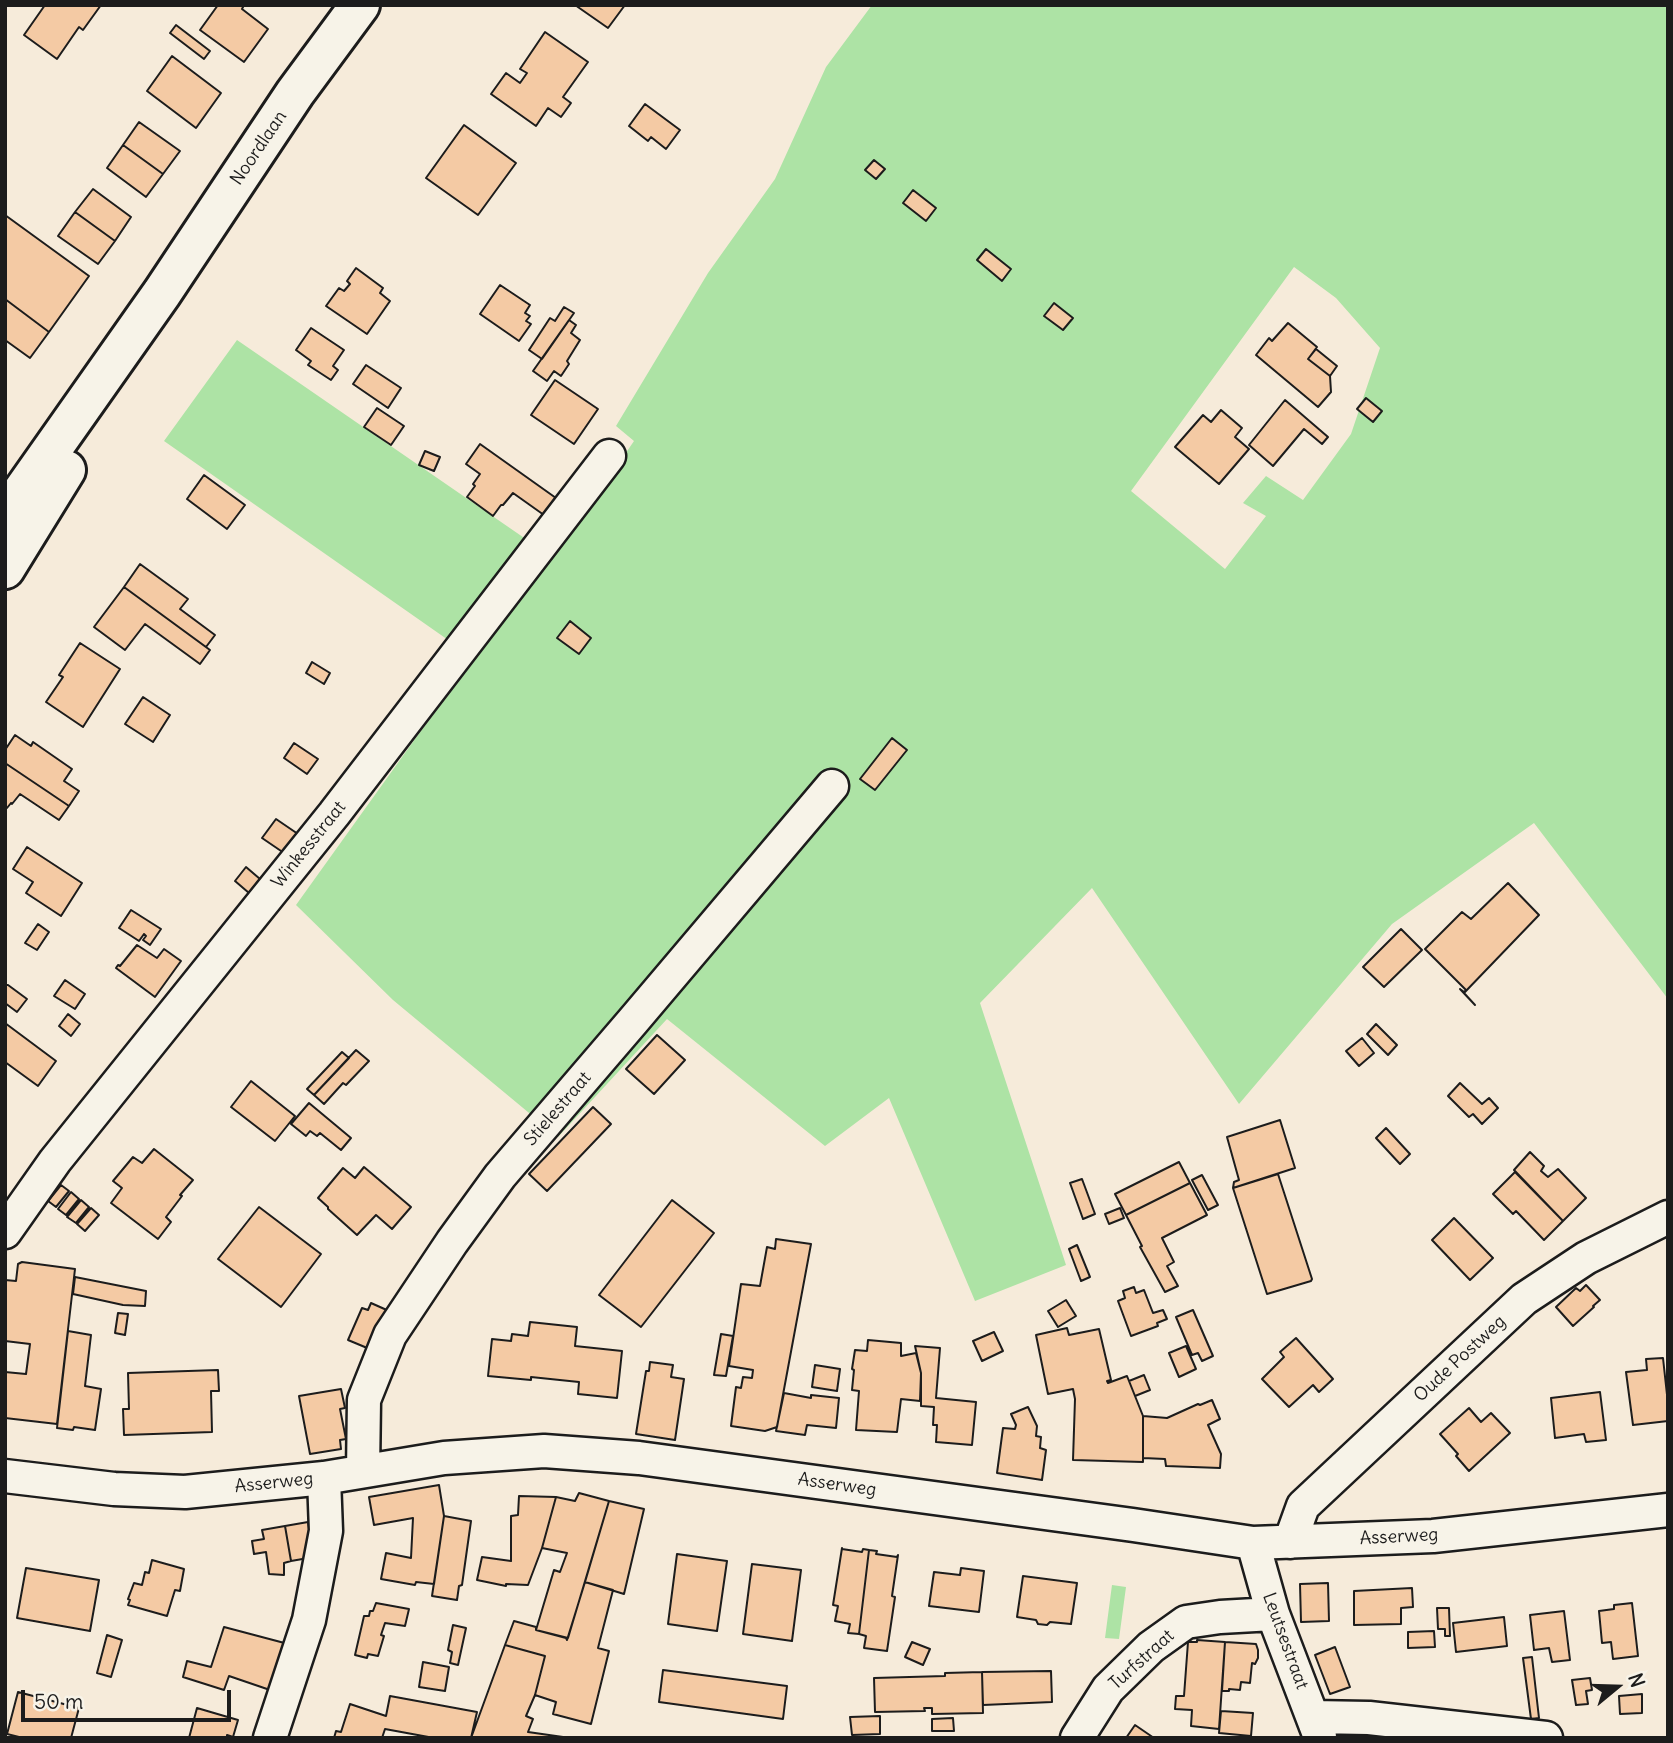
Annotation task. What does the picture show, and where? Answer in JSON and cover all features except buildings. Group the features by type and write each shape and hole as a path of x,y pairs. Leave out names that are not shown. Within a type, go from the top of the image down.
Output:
{"main road":[{"name":"Noordlaan","path":"5,516 162,293 295,93 360,5"},
{"name":"Noordlaan","path":"5,569 127,370 162,293"}],"street":[{"name":"Winkesstraat","path":"5,1232 55,1161 334,814 609,456"},
{"name":"Stielestraat","path":"363,1471 364,1400 390,1335 452,1242 500,1176 832,786"},
{"name":"Oude Postweg","path":"1290,1542 1303,1506 1524,1299 1586,1258 1668,1217"},
{"name":"Asserweg","path":"5,1476 114,1489 185,1492 324,1478 444,1458 544,1451 639,1458 1253,1543 1433,1536 1668,1510"},
{"path":"270,1738 309,1620 326,1531 324,1478"},
{"name":"Leutsestraat","path":"1253,1543 1273,1614 1317,1728"},
{"name":"Turfstraat","path":"1077,1738 1108,1689 1151,1647 1186,1622 1273,1614"},
{"path":"1317,1728 1369,1718 1546,1738"}],"green space":[{"path":"872,5 1668,5 1668,999 1534,823 1392,924 1239,1104 1092,888 980,1003 1066,1265 975,1301 889,1098 825,1146 667,1019 558,1137 393,1000 296,905 420,732 563,545 634,441 616,426 708,273 775,179 826,67","holes":["1294,267 1336,298 1380,348 1351,434 1303,500 1266,476 1243,503 1266,516 1225,569 1131,491"]},
{"path":"237,340 533,544 451,642 164,441"},
{"path":"1112,1585 1126,1587 1119,1639 1105,1638"}]}
